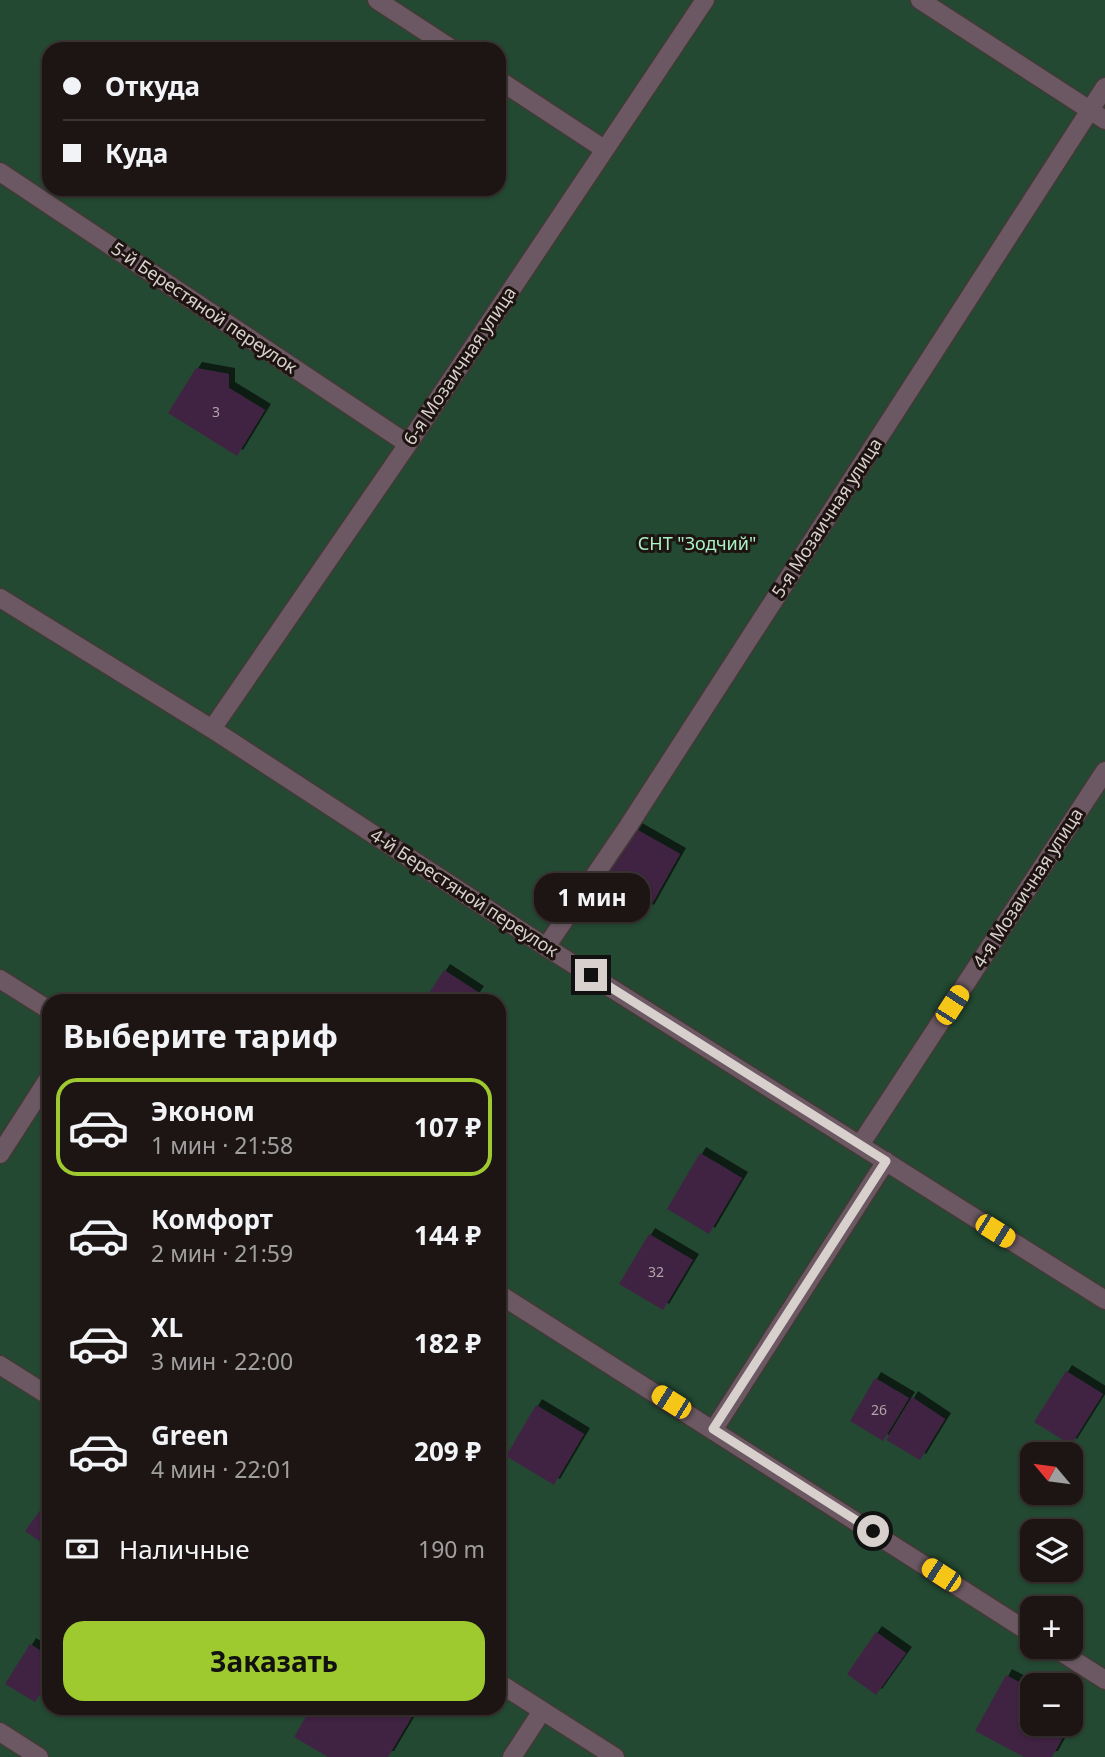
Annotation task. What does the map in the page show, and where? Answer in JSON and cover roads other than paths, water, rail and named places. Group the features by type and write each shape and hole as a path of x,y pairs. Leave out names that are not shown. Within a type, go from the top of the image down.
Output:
{"lane":[{"path":"377,0 441,42"},
{"name":"6-я Мозаичная улица","path":"212,729 408,444 705,0"},
{"path":"920,0 1097,115"},
{"path":"506,85 604,149"},
{"name":"5-я Мозаичная улица","path":"546,947 1097,115 1105,87"},
{"name":"5-й Берестяной переулок","path":"0,172 408,444"},
{"name":"4-й Берестяной переулок","path":"0,598 212,729 546,947 1105,1300"},
{"name":"4-я Мозаичная улица","path":"860,1145 1105,771"},
{"path":"0,979 42,1006"},
{"path":"0,1154 42,1089"},
{"path":"713,1429 886,1161"},
{"path":"506,1298 1020,1626"},
{"path":"0,1365 42,1392"},
{"path":"1072,1659 1105,1680"},
{"path":"506,1688 615,1757"},
{"path":"512,1757 542,1711"},
{"path":"0,1732 39,1757"}],"park label":[{"name":"СНТ \"Зодчий\"","path":"697,544"}]}
